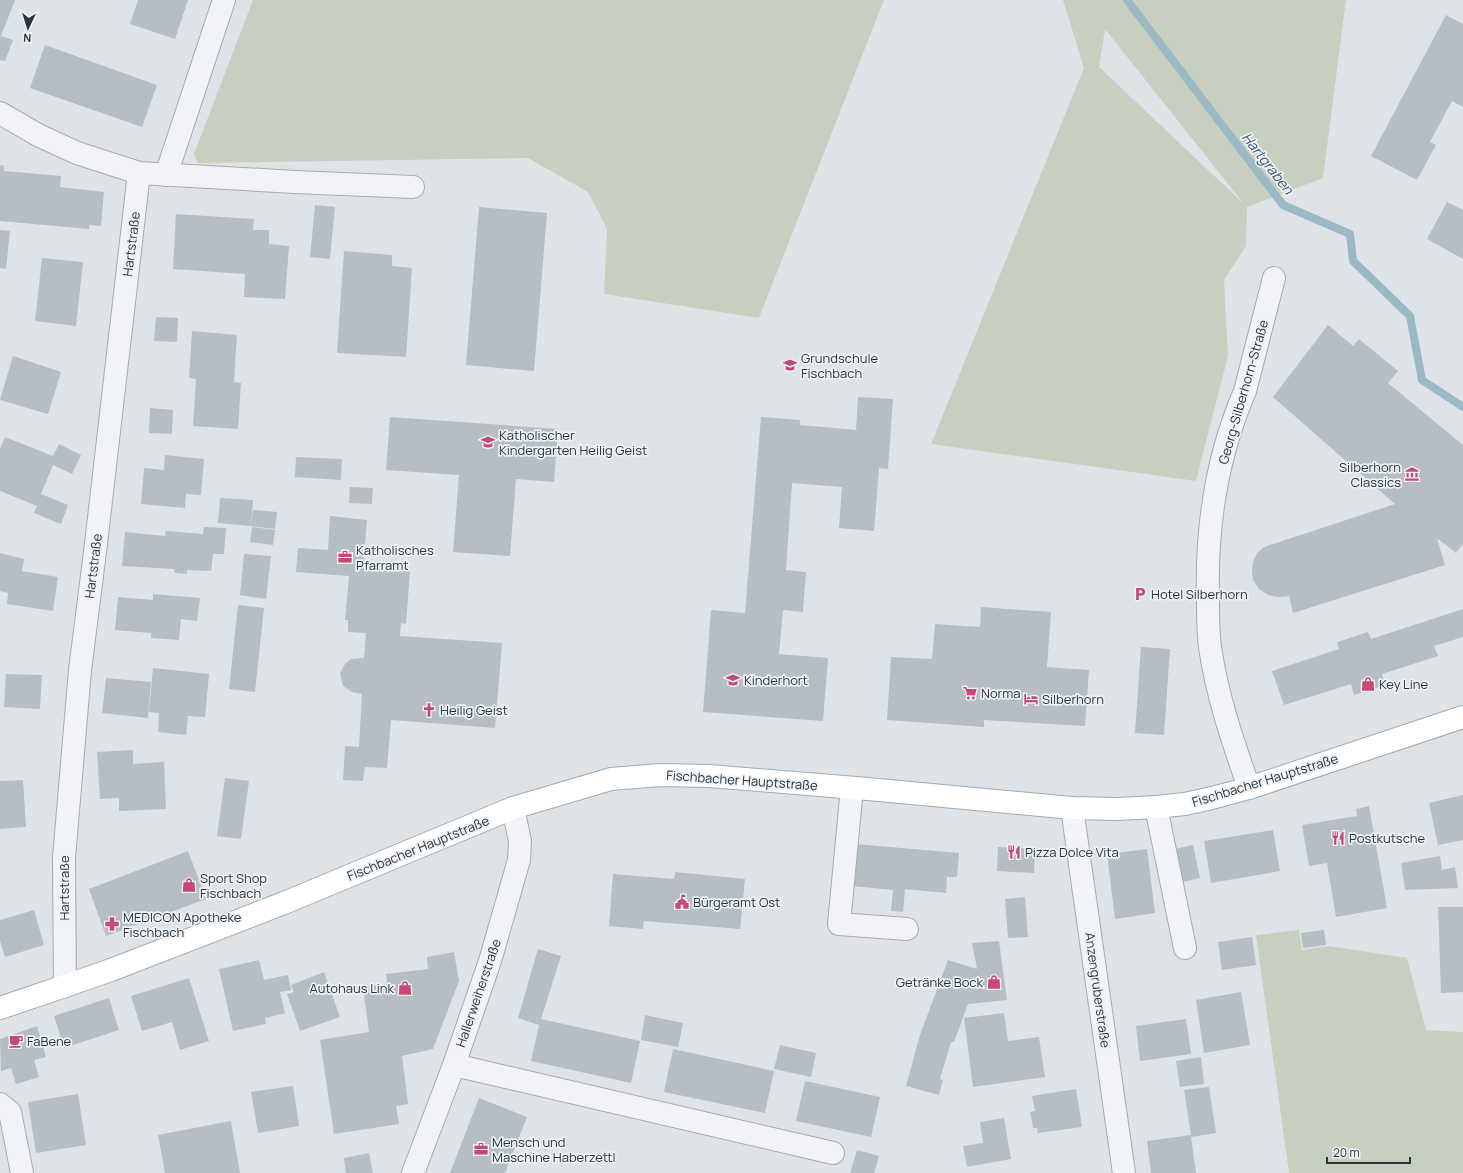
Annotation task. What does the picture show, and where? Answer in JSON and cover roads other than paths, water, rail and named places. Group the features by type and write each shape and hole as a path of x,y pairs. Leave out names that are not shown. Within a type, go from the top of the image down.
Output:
{"main road":[{"name":"Fischbacher Hauptstraße","path":"0,1008 65,986 284,903 513,808 611,779 660,775 709,776 1072,808 1156,807 1199,801 1249,788 1463,717"}],"street":[{"path":"166,174 224,0"},
{"path":"0,113 38,136 77,153 139,173 413,187"},
{"name":"Hartstraße","path":"65,986 64,858 80,670 139,173"},
{"name":"Georg-Silberhorn-Straße","path":"1249,788 1227,724 1210,648 1208,623 1208,558 1211,513 1224,448 1245,391 1274,278"},
{"path":"852,788 839,924 907,929"},
{"path":"1156,807 1185,948"},
{"name":"Hallerweiherstraße","path":"413,1173 454,1065 490,961 519,860 520,841 513,808"},
{"name":"Anzengruberstraße","path":"1072,808 1124,1173"},
{"path":"454,1065 833,1153"},
{"path":"0,1104 10,1112 22,1173"}],"waterway":[{"name":"Hartgraben","path":"1127,0 1283,205 1350,234 1353,261 1410,316 1422,380 1463,407"}],"place":[{"name":"Grundschule Fischbach","path":"790,365"},
{"name":"Katholischer Kindergarten Heilig Geist","path":"488,442"},
{"name":"Silberhorn Classics","path":"1412,474"},
{"name":"Katholisches Pfarramt","path":"345,557"},
{"name":"Hotel Silberhorn","path":"1140,594"},
{"name":"Kinderhort","path":"733,680"},
{"name":"Key Line","path":"1368,684"},
{"name":"Norma","path":"970,693"},
{"name":"Silberhorn","path":"1031,699"},
{"name":"Heilig Geist","path":"429,710"},
{"name":"Postkutsche","path":"1338,838"},
{"name":"Pizza Dolce Vita","path":"1014,852"},
{"name":"Sport Shop Fischbach","path":"189,885"},
{"name":"Bürgeramt Ost","path":"682,902"},
{"name":"MEDICON Apotheke Fischbach","path":"112,924"},
{"name":"Getränke Bock","path":"994,982"},
{"name":"Autohaus Link","path":"405,988"},
{"name":"FaBene","path":"16,1041"},
{"name":"Mensch und Maschine Haberzettl","path":"481,1149"}]}
